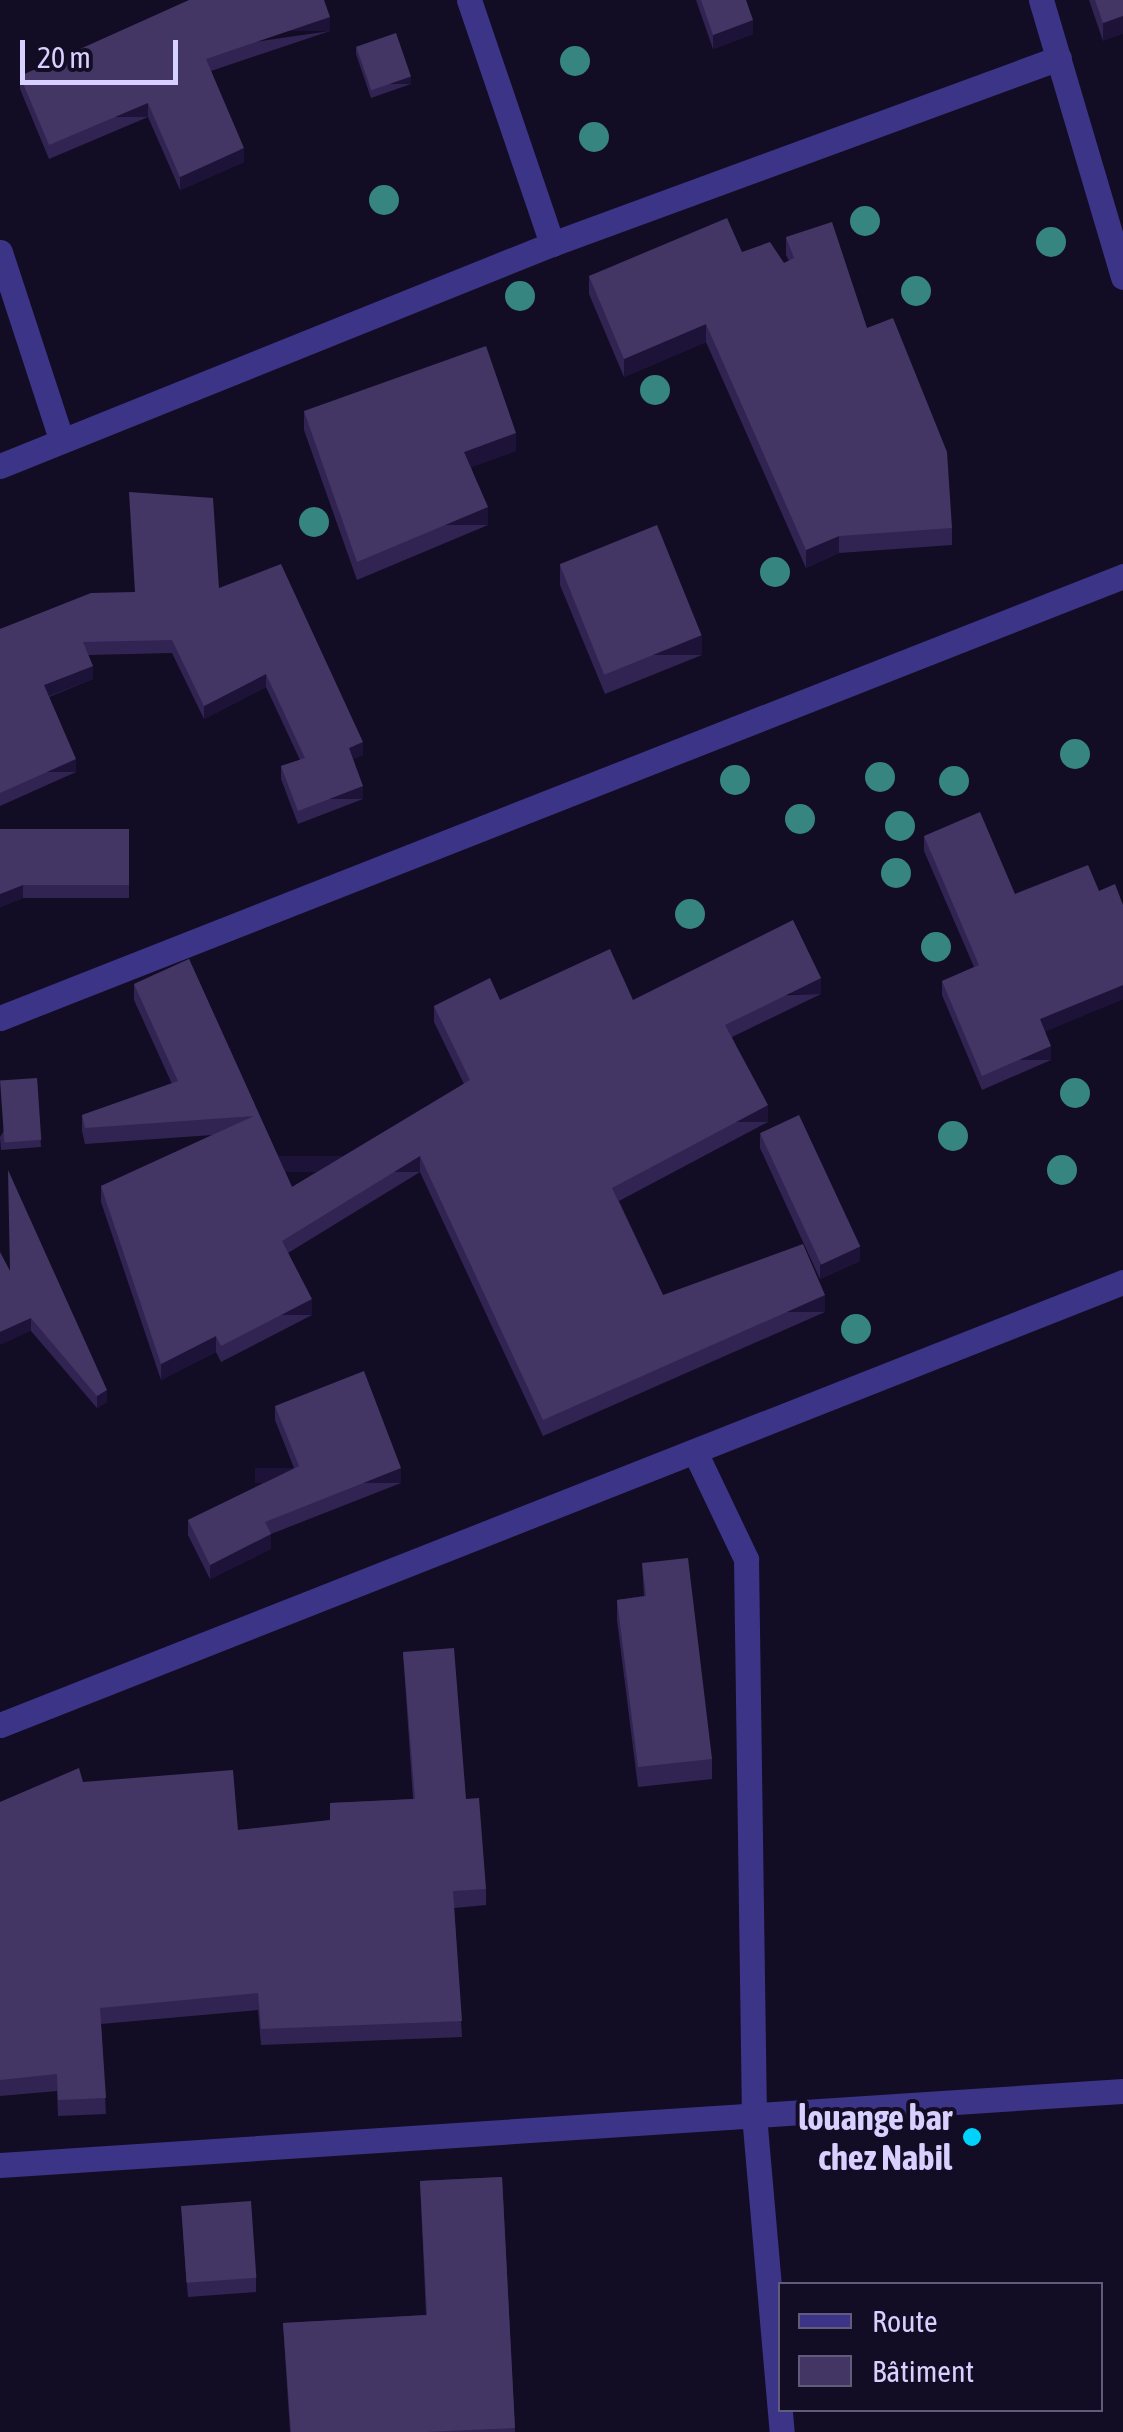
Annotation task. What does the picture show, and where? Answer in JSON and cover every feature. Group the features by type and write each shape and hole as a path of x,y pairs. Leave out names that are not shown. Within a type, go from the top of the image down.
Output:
{"street":[{"path":"469,0 552,244"},
{"path":"1041,0 1123,277"},
{"path":"0,466 552,244 1059,58"},
{"path":"0,252 61,439"},
{"path":"0,1018 1123,576"},
{"path":"0,1725 1123,1282"},
{"path":"695,1452 746,1559 754,2114 778,2387"},
{"path":"0,2165 1123,2092"}],"building":[{"path":"189,0 324,0 330,17 206,59 244,148 180,177 148,103 49,145 20,76"},
{"path":"701,0 746,0 753,20 713,35"},
{"path":"1095,0 1123,0 1123,16 1103,23"},
{"path":"396,33 411,76 371,90 356,47"},
{"path":"727,218 742,252 770,242 784,263 794,258 786,237 832,222 867,328 893,318 947,452 952,528 839,536 806,550 706,324 624,359 589,276"},
{"path":"486,346 516,433 464,452 488,507 357,562 304,411"},
{"path":"129,492 213,498 219,588 281,564 363,742 349,748 363,786 298,811 281,766 305,758 266,674 204,706 172,640 83,642 93,666 44,685 76,759 0,793 0,629 91,593 135,592"},
{"path":"657,525 702,635 604,675 560,564"},
{"path":"980,812 1015,894 1088,865 1099,891 1115,884 1123,905 1123,985 1040,1019 1051,1046 982,1076 942,981 979,965 924,836"},
{"path":"0,829 129,829 129,885 23,885 0,894"},
{"path":"793,920 821,978 725,1025 768,1105 612,1188 663,1295 803,1244 825,1295 543,1420 420,1156 282,1241 312,1299 221,1346 216,1336 161,1364 101,1186 254,1116 85,1128 82,1115 178,1081 134,984 189,959 292,1187 470,1080 434,1006 490,978 500,1000 610,949 633,1000"},
{"path":"37,1078 41,1140 4,1142 0,1081"},
{"path":"799,1115 860,1246 821,1265 760,1133"},
{"path":"8,1170 107,1390 97,1396 31,1318 0,1332 0,1252 10,1271"},
{"path":"364,1371 401,1468 265,1522 271,1534 210,1565 188,1520 299,1466 275,1406"},
{"path":"688,1558 712,1759 638,1767 617,1600 646,1596 642,1563"},
{"path":"454,1648 466,1799 479,1798 486,1889 453,1891 462,2021 261,2029 258,1993 100,2008 106,2098 58,2100 57,2074 0,2080 0,1802 79,1768 83,1782 233,1770 238,1830 330,1820 330,1803 415,1799 403,1652"},
{"path":"502,2177 515,2428 291,2432 283,2323 427,2315 420,2181"},
{"path":"251,2201 256,2278 187,2283 181,2206"}],"place":[{"name":"louange bar chez Nabil","path":"972,2137"}]}
